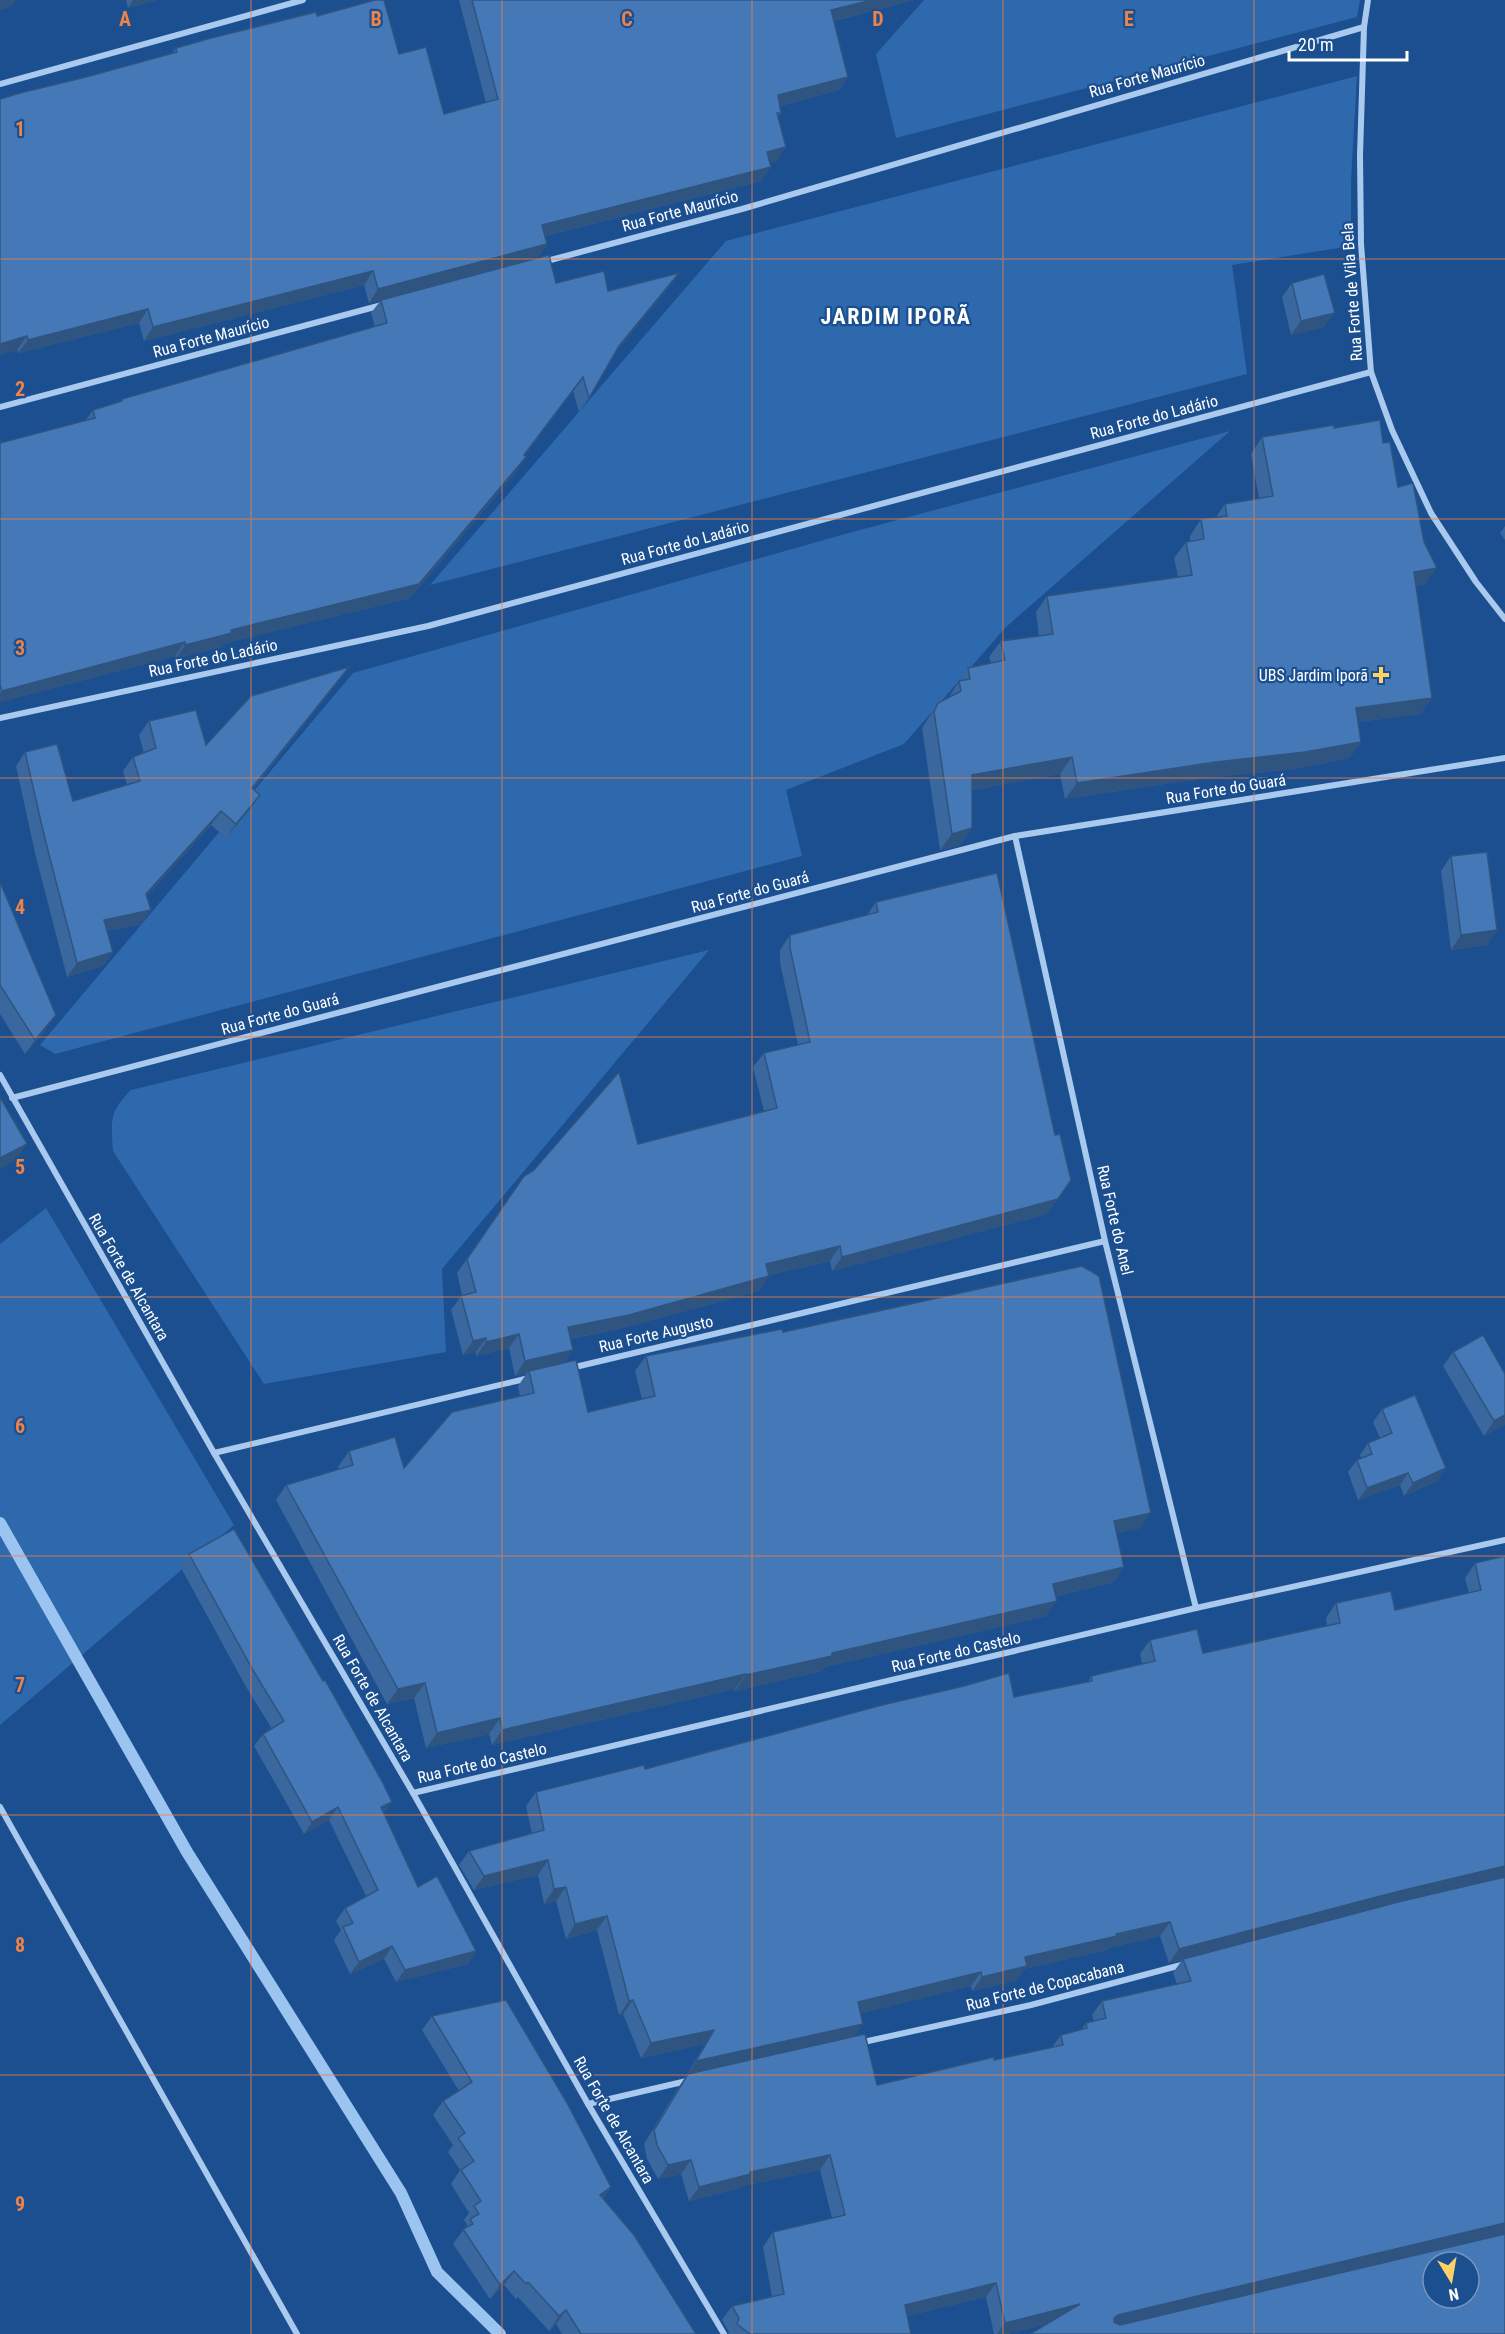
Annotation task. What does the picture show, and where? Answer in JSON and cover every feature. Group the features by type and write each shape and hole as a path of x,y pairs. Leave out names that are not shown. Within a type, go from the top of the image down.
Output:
{"street":[{"path":"0,84 303,0"},
{"name":"Rua Forte de Vila Bela","path":"1368,0 1364,27 1360,155 1361,244 1371,372 1392,430 1431,513 1476,582 1505,619"},
{"name":"Rua Forte Maurício","path":"538,263 742,209 1364,27"},
{"name":"Rua Forte Maurício","path":"0,407 391,303"},
{"name":"Rua Forte do Ladário","path":"0,718 428,626 1371,372"},
{"name":"Rua Forte do Guará","path":"12,1098 1015,837 1505,758"},
{"name":"Rua Forte do Anel","path":"1015,837 1105,1241 1196,1608"},
{"name":"Rua Forte de Alcantara","path":"0,1075 214,1454 413,1793 588,2104 723,2334"},
{"name":"Rua Forte Augusto","path":"561,1371 1105,1241"},
{"path":"214,1454 538,1376"},
{"name":"Rua Forte do Castelo","path":"413,1793 1196,1608 1505,1540"},
{"path":"0,1807 297,2334"},
{"name":"Rua Forte de Copacabana","path":"856,2043 1031,2005 1188,1963"},
{"path":"588,2104 693,2079"}],"shaded area":[{"path":"924,0 1360,0 1357,17 896,138 876,54"},
{"path":"1357,76 1351,180 1351,246 1232,265 1247,374 430,585 726,241"},
{"path":"1230,431 1005,628 904,744 786,790 802,856 55,1054 40,1045 353,673 845,534"},
{"path":"709,950 442,1269 446,1352 264,1384 113,1151 112,1124 115,1111 131,1090"},
{"path":"46,1208 234,1525 0,1725 0,1244"}],"building":[{"path":"375,0 384,0 399,54 426,47 444,114 498,99 472,0 872,0 831,10 848,77 778,95 781,113 777,113 786,147 767,152 771,167 542,225 547,244 378,289 373,271 153,327 148,309 28,340 27,336 0,344 0,99 177,52 176,48 211,38 316,12 317,16"},
{"path":"549,255 556,283 604,271 608,291 679,273 619,346 589,398 583,377 524,455 526,457 419,584 231,630 232,633 185,645 185,642 2,691 0,685 0,443 95,418 93,410 122,401 122,399 387,323 381,300"},
{"path":"1324,274 1335,313 1301,321 1292,283"},
{"path":"1380,420 1383,443 1390,442 1398,487 1413,483 1424,542 1437,568 1414,572 1432,698 1356,708 1361,742 1305,752 1216,762 1077,783 1072,757 972,775 972,828 952,834 934,712 938,703 961,691 959,681 970,679 968,668 1005,660 1001,641 1053,634 1047,596 1192,575 1186,542 1204,539 1201,519 1227,516 1225,504 1273,496 1262,437"},
{"path":"349,667 252,788 260,795 236,824 221,811 146,894 151,910 104,920 113,952 77,963 25,752 57,744 73,801 140,781 133,757 156,748 149,721 196,710 206,745 251,696"},
{"path":"1487,852 1497,930 1461,935 1451,856"},
{"path":"997,873 1055,1135 1060,1134 1071,1180 1058,1199 842,1257 840,1246 766,1264 769,1276 629,1315 568,1327 573,1350 525,1361 519,1334 486,1342 486,1338 473,1341 461,1296 476,1292 467,1259 524,1176 533,1171 619,1072 638,1144 777,1108 764,1053 810,1042 790,948 790,935 878,912 876,902"},
{"path":"0,882 56,1015 35,1040 0,985"},
{"path":"0,1097 27,1144 0,1158"},
{"path":"1082,1266 1099,1276 1151,1513 1114,1521 1124,1567 1053,1584 1057,1601 832,1653 832,1656 502,1730 500,1718 437,1733 425,1683 398,1689 286,1485 353,1465 349,1451 395,1437 404,1468 452,1412 534,1393 529,1371 576,1360 588,1412 655,1396 646,1356 782,1329 783,1332"},
{"path":"1483,1335 1505,1374 1505,1415 1494,1421 1453,1352"},
{"path":"1415,1395 1446,1468 1413,1483 1408,1473 1367,1488 1357,1460 1372,1454 1368,1443 1392,1433 1382,1409"},
{"path":"234,1529 323,1681 325,1680 383,1783 392,1802 381,1807 418,1887 437,1876 476,1951 405,1970 392,1946 359,1962 343,1927 353,1923 345,1908 378,1890 338,1807 312,1822 263,1734 284,1721 254,1672 189,1554"},
{"path":"1505,1556 1505,1866 1179,1949 1170,1922 1116,1934 1117,1936 1025,1957 1027,1966 982,1977 981,1972 858,2002 863,2024 696,2061 714,2030 651,2043 633,2000 629,2001 607,1916 575,1924 566,1887 554,1889 548,1860 484,1876 469,1851 544,1830 536,1792 644,1765 645,1769 1009,1673 1014,1697 1092,1681 1091,1676 1155,1661 1150,1640 1197,1629 1203,1653 1340,1623 1336,1603 1391,1591 1395,1610 1481,1590 1475,1563"},
{"path":"1505,1877 1505,2223 1118,2315 1114,2318 1114,2322 1120,2325 1421,2254 1421,2310 1481,2310 1481,2250 1437,2250 1505,2234 1505,2334 1030,2334 1080,2304 1005,2323 996,2283 905,2305 911,2334 750,2334 737,2324 739,2318 732,2306 784,2294 773,2232 845,2215 830,2155 750,2172 751,2174 699,2187 691,2160 668,2165 657,2145 654,2130 688,2074 865,2034 877,2085 994,2057 994,2060 1063,2045 1061,2035 1087,2028 1086,2023 1106,2018 1102,2001 1191,1981 1183,1959 1402,1901"},
{"path":"506,2000 566,2101 611,2187 600,2195 634,2235 696,2334 581,2334 566,2310 559,2316 528,2282 526,2284 514,2271 500,2285 463,2229 473,2224 470,2219 479,2214 474,2206 481,2201 461,2170 474,2161 458,2138 465,2133 443,2101 472,2082 432,2016"}],"waterway":[{"path":"0,1523 187,1852 401,2193 437,2272 500,2334"}],"place":[{"name":"UBS Jardim Iporã","path":"1381,675"}],"district":[{"name":"JARDIM IPORÃ","path":"896,316"}]}
